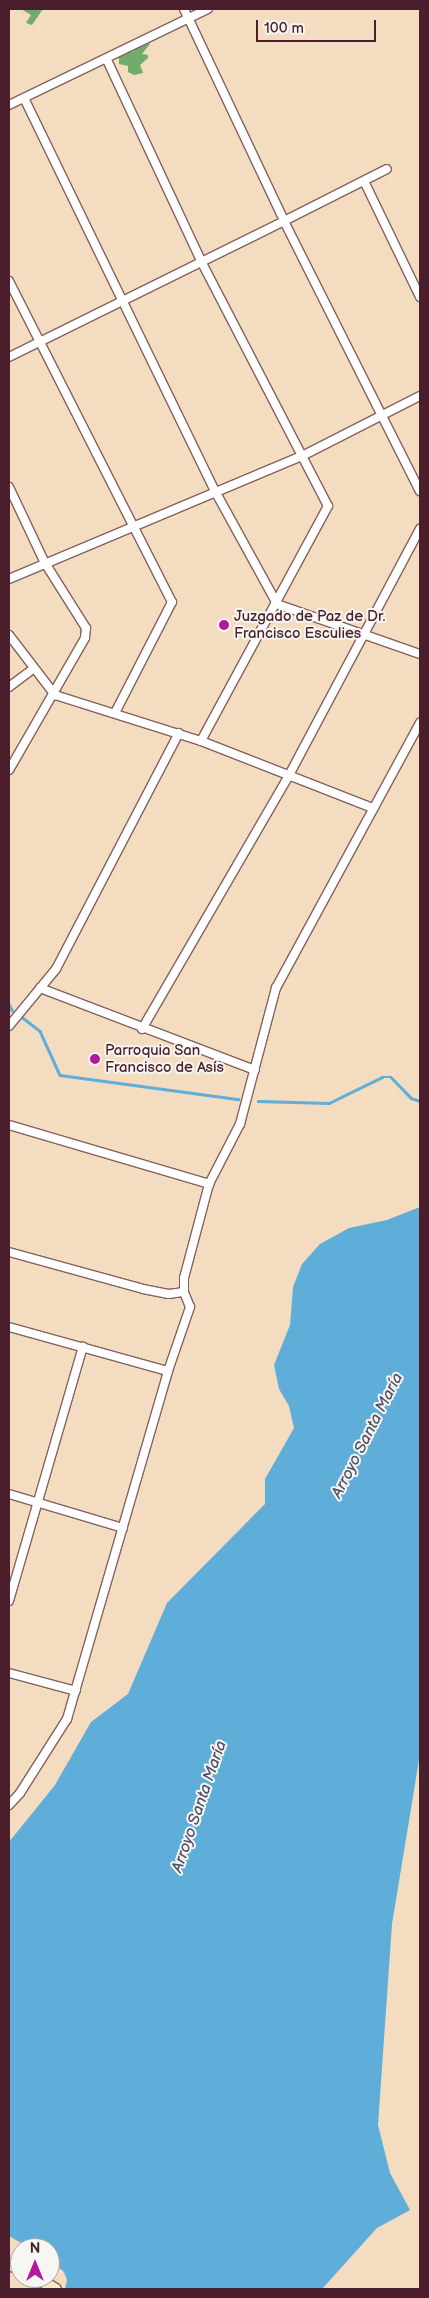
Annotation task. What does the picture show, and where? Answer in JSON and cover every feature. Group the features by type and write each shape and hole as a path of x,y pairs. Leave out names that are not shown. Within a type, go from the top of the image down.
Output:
{"street":[{"path":"184,9 284,221 381,417 420,491"},
{"path":"9,105 107,60 208,9"},
{"path":"107,60 201,261 328,506 327,512 201,741"},
{"path":"24,98 215,492 277,604 365,633 420,654"},
{"path":"9,357 387,169"},
{"path":"364,181 420,297"},
{"path":"9,281 172,602 115,713"},
{"path":"9,579 302,456 420,396"},
{"path":"9,487 46,563 86,628 86,638 55,695 9,770"},
{"path":"142,1029 288,777 420,529"},
{"path":"9,635 55,695 179,733 288,777 373,808"},
{"path":"9,687 34,668"},
{"path":"9,1805 20,1793 66,1719 76,1691 168,1371 190,1307 184,1292 189,1257 209,1184 236,1138 276,988 420,723"},
{"path":"9,1026 56,969 179,733"},
{"path":"40,988 142,1029 255,1070"},
{"path":"9,1125 209,1184"},
{"path":"9,1252 143,1289 169,1294 184,1292"},
{"path":"9,1326 168,1371"},
{"path":"9,1601 83,1347"},
{"path":"9,1494 123,1528"},
{"path":"9,1673 76,1691"}],"green space":[{"path":"21,9 43,9 32,25 26,23 31,15"},
{"path":"147,42 150,44 142,54 148,55 148,58 140,65 143,73 134,75 128,72 128,66 119,64 119,54 127,49 133,52 137,46"}],"water":[{"name":"Arroyo Santa María","path":"420,1207 420,1754 392,1924 378,2125 390,2173 410,2210 377,2228 322,2289 65,2289 67,2280 64,2272 60,2269 60,2238 12,2238 9,2236 9,1842 55,1785 91,1722 128,1694 167,1603 265,1504 265,1479 294,1428 289,1406 279,1389 274,1365 290,1325 293,1287 302,1264 320,1244 349,1228 387,1220"}],"waterway":[{"path":"9,1004 12,1010"},
{"path":"22,1017 40,1031 60,1075 238,1099"},
{"path":"258,1101 329,1103 382,1077 391,1077 411,1098 420,1101"}],"place":[{"name":"Juzgado de Paz de Dr. Francisco Esculies","path":"224,625"},
{"name":"Parroquia San Francisco de Asís","path":"95,1059"}]}
